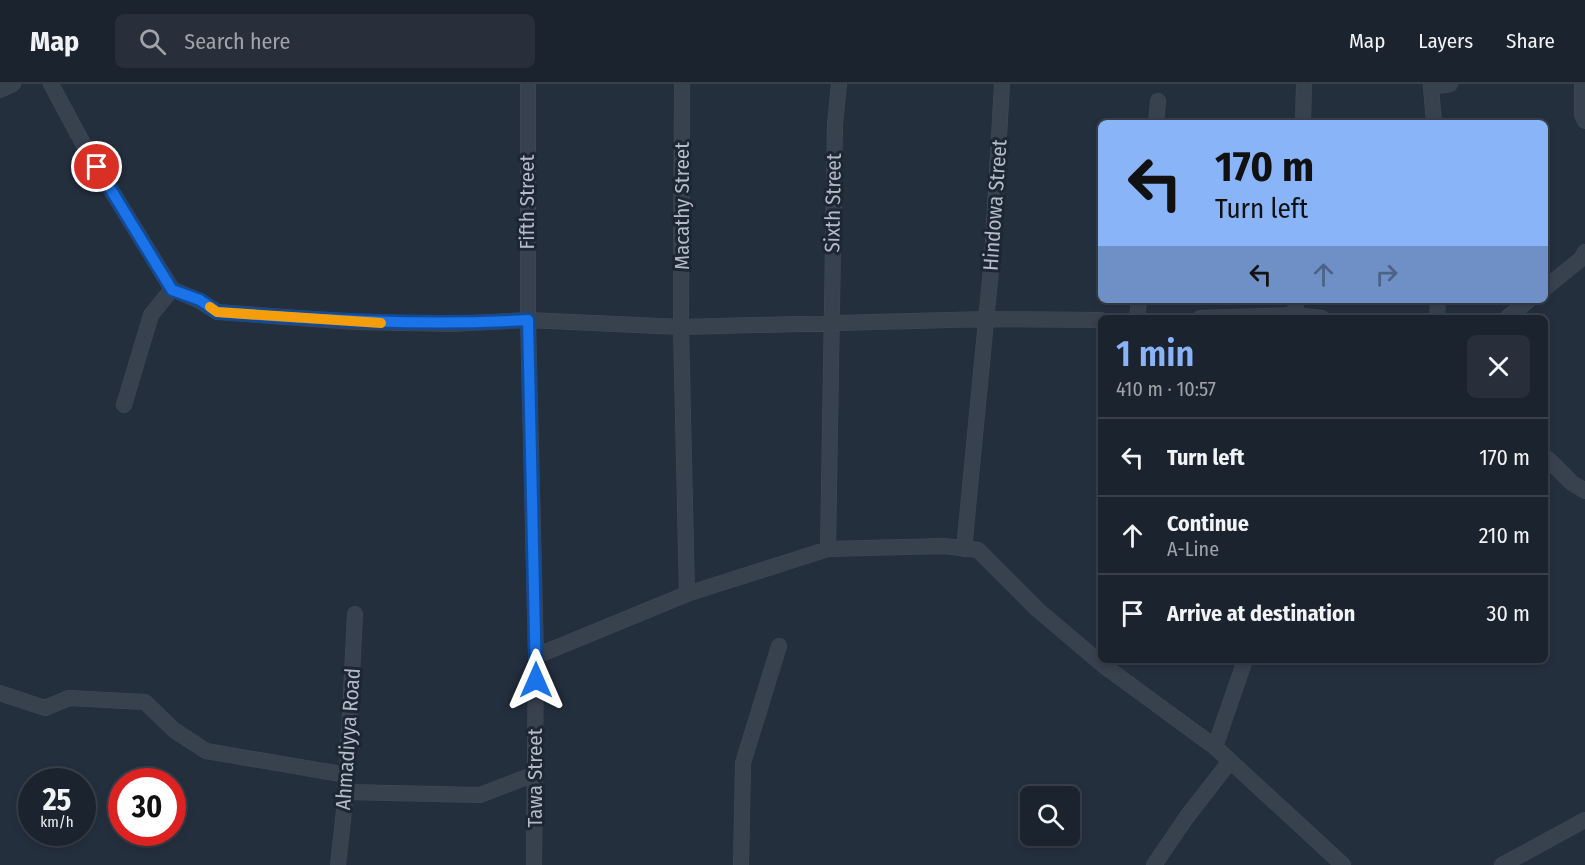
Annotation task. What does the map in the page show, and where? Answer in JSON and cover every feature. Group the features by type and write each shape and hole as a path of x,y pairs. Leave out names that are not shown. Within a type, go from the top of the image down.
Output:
{"street":[{"path":"0,90 13,84"},
{"path":"51,84 87,151 129,216 172,290 200,300 217,312 355,322 451,324 528,320 681,327 1098,320"},
{"name":"Fifth Street","path":"528,84 528,320 536,656"},
{"name":"Macathy Street","path":"682,84 681,327 687,594"},
{"name":"Sixth Street","path":"828,549 831,478 835,124 839,84"},
{"name":"Hindowa Street","path":"964,549 987,322 1002,84"},
{"path":"1303,120 1304,84"},
{"path":"1434,120 1431,87 1450,84"},
{"path":"1582,84 1582,114 1585,122"},
{"path":"1156,120 1158,101"},
{"path":"1548,286 1581,259 1585,252"},
{"path":"124,405 151,315 172,290"},
{"path":"1511,315 1525,303"},
{"path":"1241,315 1295,311 1310,315"},
{"path":"1548,459 1572,483 1585,491"},
{"path":"536,656 687,594 828,549 944,546 978,550 1038,610 1098,659"},
{"name":"Ahmadiyya Road","path":"338,865 346,792 355,614"},
{"path":"741,865 743,763 779,646"},
{"name":"Tawa Street","path":"534,865 536,656"},
{"path":"1103,663 1215,747 1343,865"},
{"path":"1215,747 1244,663"},
{"path":"0,693 45,708 69,698 145,702 174,730 206,751 347,775"},
{"path":"1154,865 1186,818 1230,761"},
{"path":"346,792 480,795 535,774"},
{"path":"1502,865 1585,820"}],"slow traffic":[{"path":"210,307 217,312 381,323"}],"route":[{"path":"97,167 129,216 172,290 200,300 217,312 355,322 451,324 528,320 536,680"}]}
